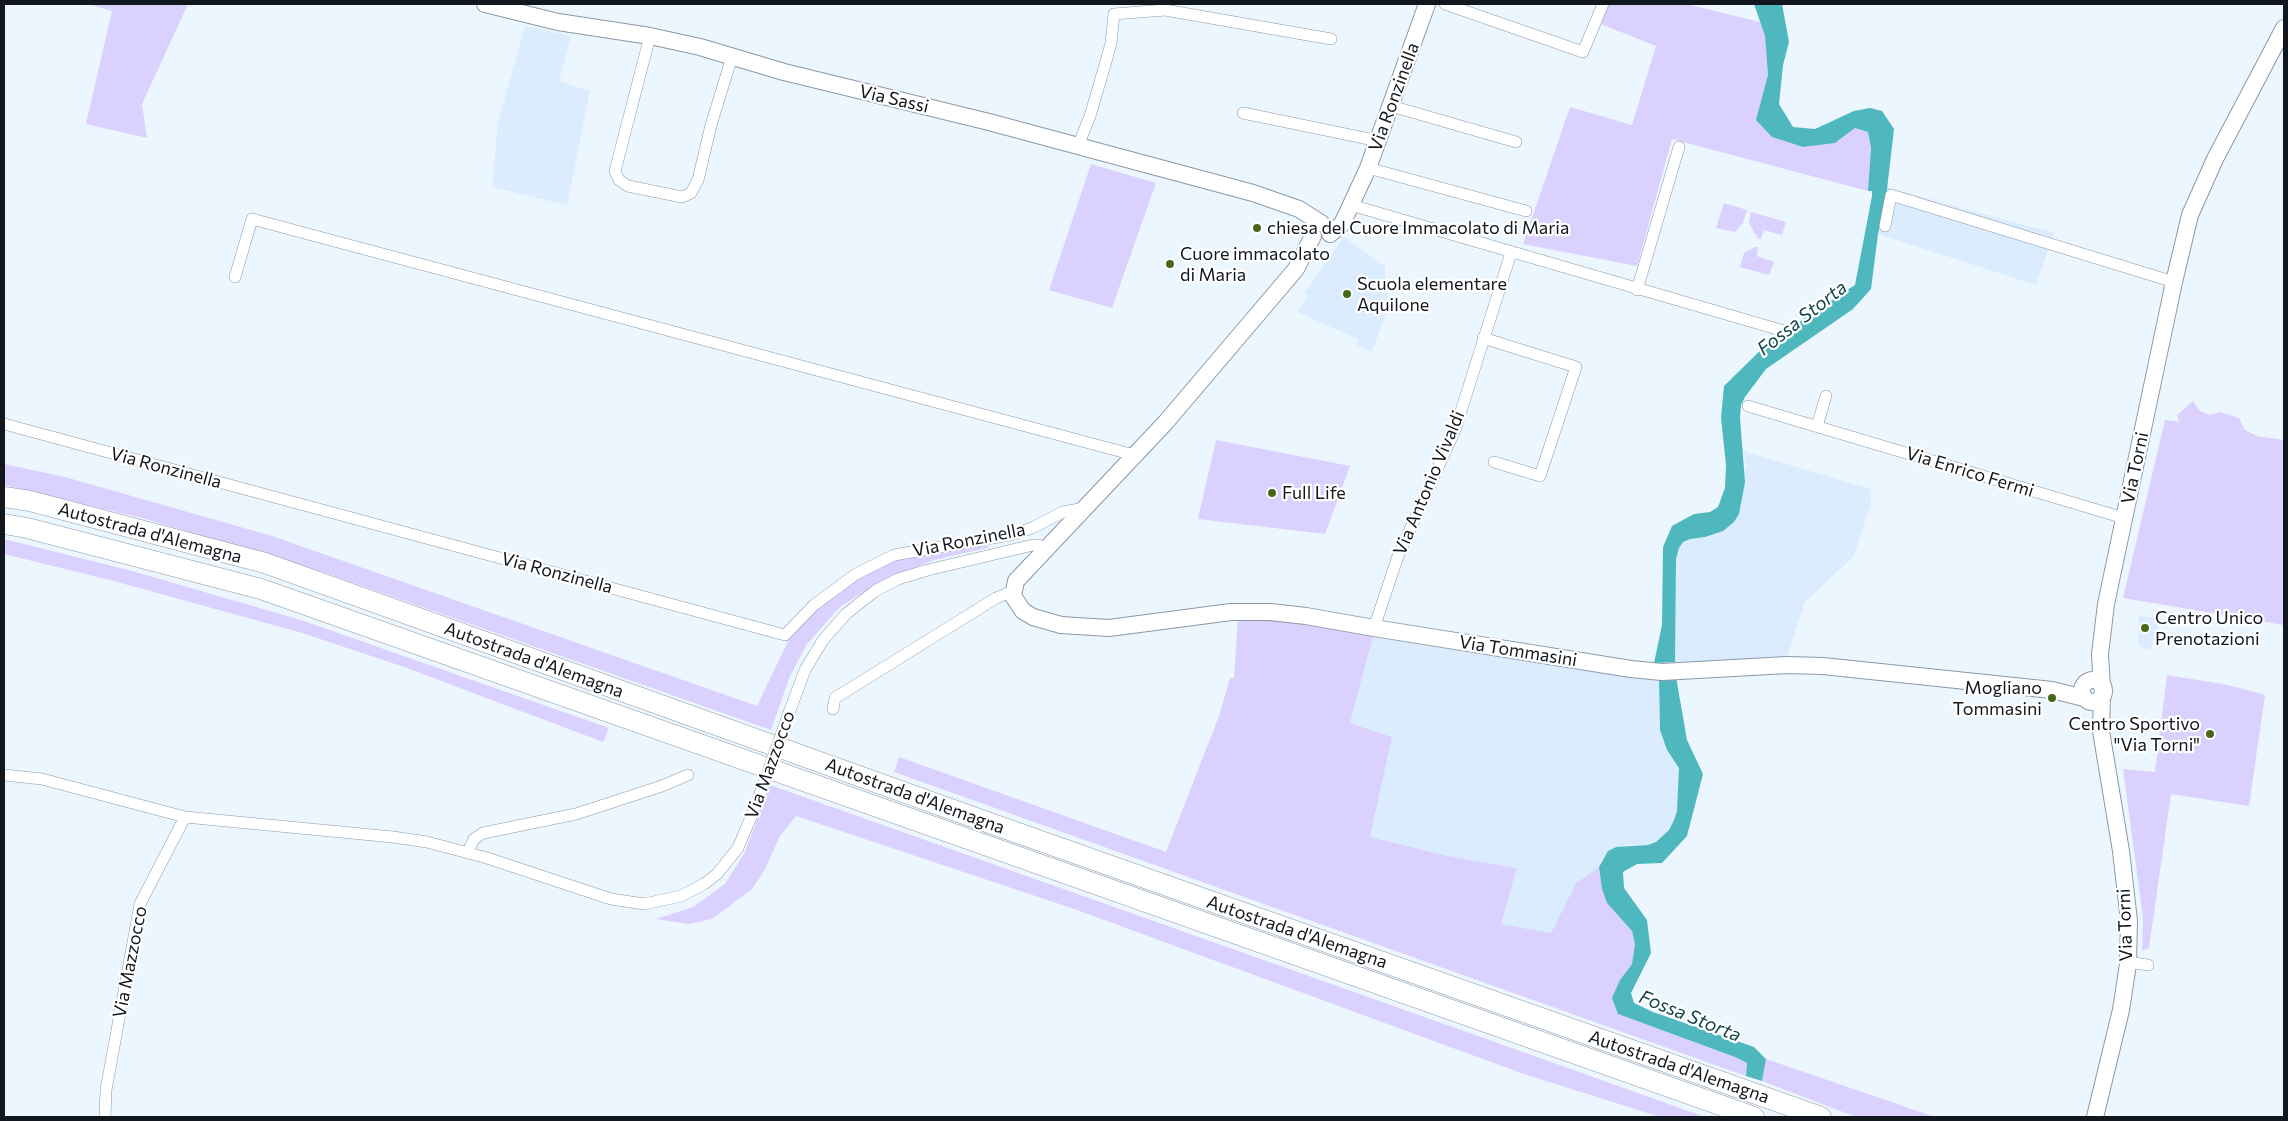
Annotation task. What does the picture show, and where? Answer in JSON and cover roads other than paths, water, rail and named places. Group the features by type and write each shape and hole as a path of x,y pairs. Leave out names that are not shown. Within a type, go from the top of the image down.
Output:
{"highway":[{"name":"Autostrada d'Alemagna","path":"4,497 30,501 265,563 984,821 1821,1117"},
{"name":"Autostrada d'Alemagna","path":"4,524 27,528 261,589 1754,1117"}],"street":[{"name":"Via Sassi","path":"485,4 558,22 650,36 784,72 988,122 1253,193 1300,209 1320,231"},
{"name":"Via Ronzinella","path":"833,709 835,698 1015,586 1045,549 1087,508 1166,422 1301,263 1320,231 1339,220 1344,209 1359,188 1379,141 1427,4"},
{"path":"1445,4 1583,52 1603,4"},
{"path":"1078,146 1090,116 1110,43 1111,9 1157,9 1331,39"},
{"name":"Via Torni","path":"2095,1117 2121,1010 2128,962 2129,921 2101,731 2092,691 2100,654 2106,604 2190,215 2215,159 2278,48 2284,28"},
{"path":"650,36 615,171 619,180 628,186 682,197 690,193 698,180 711,125 732,57"},
{"path":"1391,106 1516,142"},
{"path":"1243,113 1379,141"},
{"path":"1637,290 1679,148"},
{"path":"1368,168 1526,211"},
{"path":"1885,226 1890,195 2174,282"},
{"path":"1344,209 1510,253 1784,331"},
{"path":"235,276 252,218 1134,455"},
{"name":"Via Antonio Vivaldi","path":"1374,628 1398,556 1455,430 1510,253"},
{"path":"1484,338 1576,367 1540,476 1494,462"},
{"path":"1817,426 1826,396"},
{"name":"Via Enrico Fermi","path":"1748,406 2124,518"},
{"name":"Via Ronzinella","path":"4,424 785,635 814,604 856,574 894,554 1010,534 1032,528 1063,512 1087,508"},
{"name":"Via Mazzocco","path":"4,775 42,779 185,817 402,838 442,845 611,898 637,903 660,902 696,889 724,867 738,848 756,805 805,670 823,640 846,614 875,591 898,580 928,570 1033,545 1038,545 1045,549"},
{"name":"Via Tommasini","path":"1015,586 1016,602 1033,617 1075,627 1109,628 1232,612 1270,612 1306,616 1631,669 1662,672 1787,665 1823,666 2052,690 2092,691"},
{"path":"468,852 474,839 483,833 576,814 662,786 688,775"},
{"name":"Via Mazzocco","path":"105,1117 106,1090 140,904 185,817"},
{"path":"2128,962 2148,965"}],"water":[{"path":"1754,4 1782,4 1789,42 1783,65 1779,104 1793,127 1815,129 1854,111 1870,108 1882,111 1894,129 1886,198 1878,234 1871,289 1853,309 1766,369 1741,405 1740,418 1745,482 1739,514 1734,522 1723,531 1705,537 1690,539 1683,542 1679,548 1676,559 1675,662 1654,663 1662,625 1663,547 1672,526 1694,514 1710,512 1718,507 1725,488 1726,465 1721,418 1724,386 1771,340 1777,342 1804,318 1855,285 1872,196 1872,191 1868,191 1871,148 1868,132 1855,128 1835,143 1803,147 1772,137 1756,120 1768,75 1765,36"},
{"path":"1676,677 1687,740 1703,774 1687,836 1662,863 1637,864 1623,872 1624,888 1647,920 1651,953 1631,993 1634,1003 1653,1012 1754,1047 1766,1059 1762,1081 1746,1076 1747,1063 1735,1057 1618,1014 1612,998 1620,980 1632,964 1635,944 1632,931 1607,903 1602,889 1599,867 1608,851 1616,847 1648,845 1656,842 1669,830 1674,820 1677,811 1679,768 1667,750 1660,730 1659,678"}],"place":[{"name":"chiesa del Cuore Immacolato di Maria","path":"1257,228"},
{"name":"Cuore immacolato di Maria","path":"1170,264"},
{"name":"Scuola elementare Aquilone","path":"1347,294"},
{"name":"Full Life","path":"1272,493"},
{"name":"Centro Unico Prenotazioni","path":"2145,628"},
{"name":"Mogliano Tommasini","path":"2052,698"},
{"name":"Centro Sportivo \"Via Torni\"","path":"2210,734"}],"water label":[{"name":"Fossa Storta","path":"1802,318"},
{"name":"Fossa Storta","path":"1690,1016"}]}
